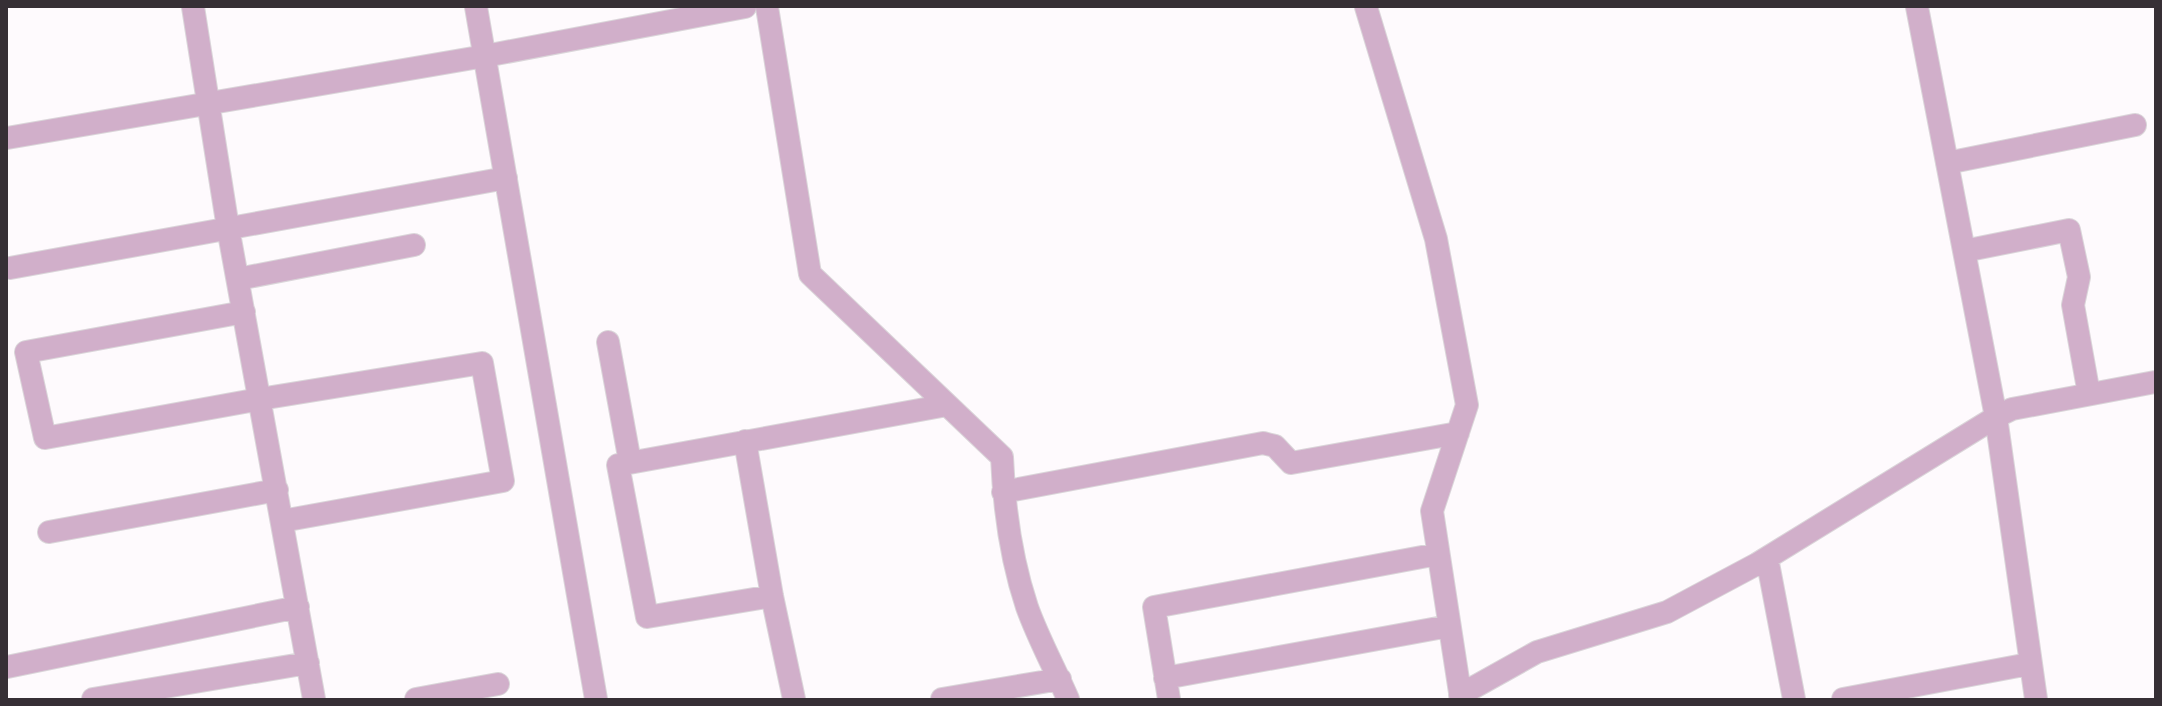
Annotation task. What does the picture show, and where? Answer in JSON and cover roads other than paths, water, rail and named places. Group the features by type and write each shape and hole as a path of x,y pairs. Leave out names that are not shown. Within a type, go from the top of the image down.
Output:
{"street":[{"path":"193,7 228,228 314,699"},
{"path":"476,7 596,699"},
{"path":"7,138 209,102 485,56 746,7"},
{"path":"767,7 810,274 1002,457 1004,492 1014,554 1027,607 1068,699"},
{"path":"1366,7 1436,239 1467,405 1432,510 1461,697 1537,652 1667,612 1768,558 1996,417 2012,409 2155,382"},
{"path":"1917,7 1996,417 2029,664 2036,699"},
{"path":"1947,163 2135,125"},
{"path":"10,268 506,178"},
{"path":"1964,251 2069,230 2079,278 2073,305 2089,394"},
{"path":"238,279 414,245"},
{"path":"244,312 26,352 45,438 260,399 482,363 485,378 503,481 282,521"},
{"path":"608,342 630,462"},
{"path":"772,596 647,617 618,465 947,405"},
{"path":"1004,492 1263,443 1275,446 1291,463 1458,433"},
{"path":"745,441 772,596 794,699"},
{"path":"49,532 277,490"},
{"path":"1169,699 1154,607 1438,554"},
{"path":"1768,558 1794,699"},
{"path":"7,667 298,606"},
{"path":"1165,678 1449,626"},
{"path":"93,699 308,663"},
{"path":"1843,699 2029,664"},
{"path":"942,699 1060,679"},
{"path":"416,699 498,684"}]}
